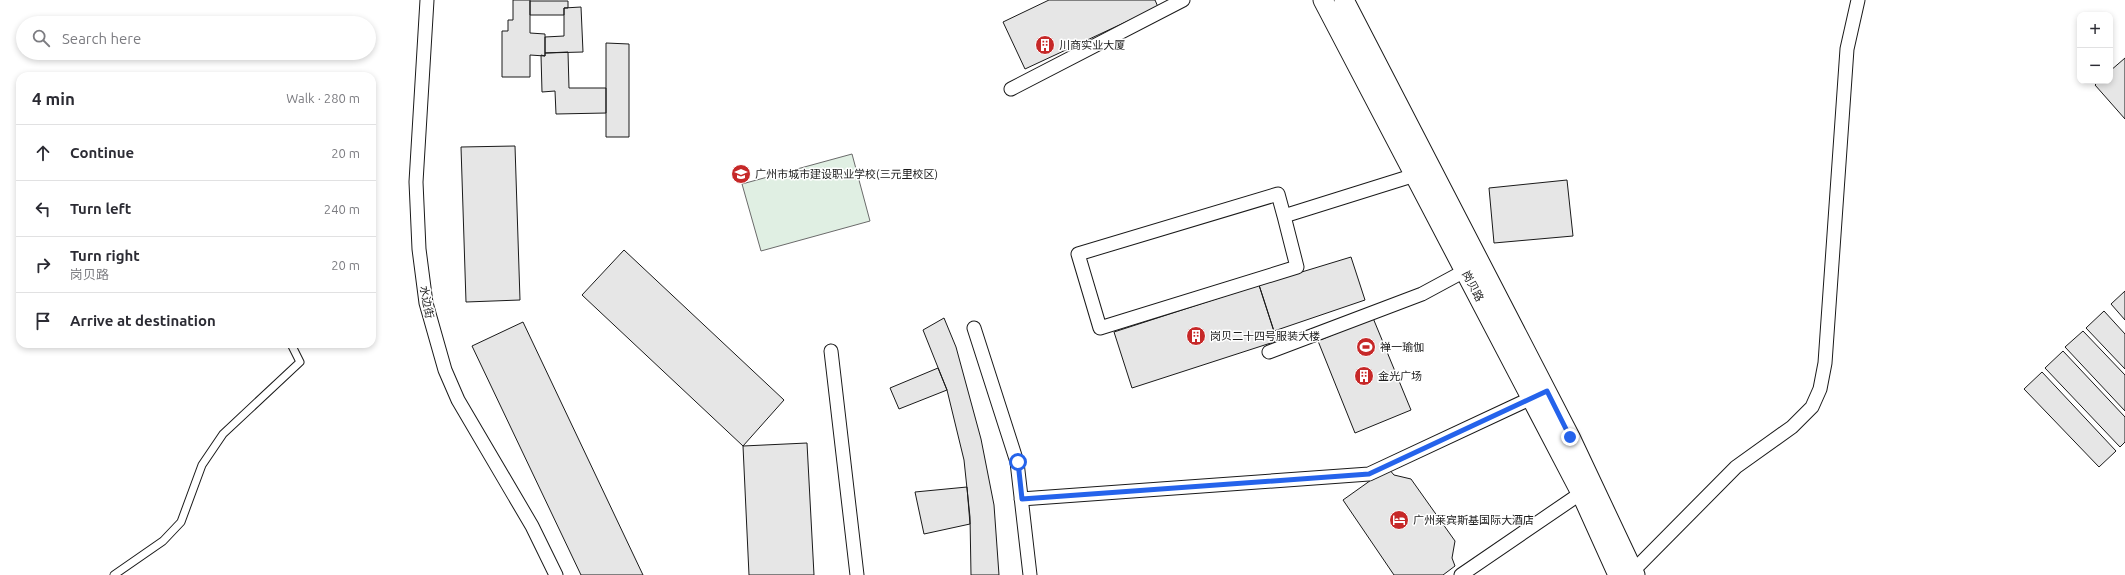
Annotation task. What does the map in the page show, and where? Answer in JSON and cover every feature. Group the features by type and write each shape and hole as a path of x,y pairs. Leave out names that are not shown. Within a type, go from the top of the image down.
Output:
{"main road":[{"name":"岗贝路","path":"1323,0 1415,175 1473,266"},
{"name":"岗贝路","path":"1344,0 1473,266 1629,574"}],"street":[{"name":"水边街","path":"427,0 416,182 418,236 426,303 445,370 458,400 514,495 556,575"},
{"path":"1011,88 1183,0"},
{"path":"1629,574 1736,467 1792,428 1812,407 1820,389 1825,363 1847,50 1858,0"},
{"path":"1284,216 1415,175"},
{"path":"1278,194 1284,216 1297,267 1100,328 1078,254 1278,194"},
{"path":"1269,352 1422,294 1473,266"},
{"path":"974,328 1018,462 1030,575"},
{"path":"831,351 858,575"},
{"path":"1022,499 1369,474 1539,394"},
{"path":"1461,575 1587,489"}],"lane":[{"path":"114,575 163,541 181,522 202,465 223,434 300,362 293,348"}],"green space":[{"path":"852,154 870,221 761,251 742,184"}],"building":[{"path":"513,0 530,0 530,33 545,34 545,56 530,55 530,77 502,77 502,31 508,31 508,20 513,20"},
{"name":"川商实业大厦","path":"1049,0 1155,0 1158,7 1025,69 1003,22"},
{"path":"530,1 568,1 568,8 564,8 564,15 530,15"},
{"path":"581,7 583,52 545,53 545,37 564,36 564,8"},
{"path":"606,43 629,44 629,137 606,137"},
{"path":"568,52 569,88 606,88 606,113 556,114 555,91 542,92 541,55 545,56 545,53"},
{"path":"2125,58 2125,119 2095,85 2113,84 2113,68"},
{"path":"515,146 520,300 466,302 461,147"},
{"path":"1567,180 1573,236 1494,243 1489,188"},
{"path":"624,250 784,400 743,446 582,295"},
{"path":"1351,257 1365,300 1274,331 1259,285"},
{"name":"岗贝二十四号服装大楼","path":"1259,285 1277,341 1132,388 1114,332"},
{"path":"2125,291 2125,320 2111,304"},
{"path":"2104,311 2125,334 2125,369 2086,328"},
{"path":"944,318 956,347 981,439 994,505 999,575 971,575 970,517 964,460 947,390 923,330"},
{"name":"金光广场","path":"1373,318 1411,410 1355,433 1318,341"},
{"path":"523,322 643,575 581,575 472,346"},
{"path":"2083,331 2125,375 2125,411 2065,347"},
{"path":"2063,351 2125,417 2125,442 2120,447 2045,368"},
{"path":"938,368 947,390 899,409 890,388"},
{"path":"2042,372 2116,451 2099,467 2024,389"},
{"path":"807,443 814,575 749,575 743,446"},
{"name":"广州莱宾斯基国际大酒店","path":"1388,468 1394,475 1411,479 1455,541 1452,558 1455,566 1443,575 1394,575 1343,500"},
{"path":"967,487 970,524 924,534 915,492"}],"place":[{"name":"川商实业大厦","path":"1045,45"},
{"name":"广州市城市建设职业学校(三元里校区)","path":"741,174"},
{"name":"岗贝二十四号服装大楼","path":"1196,336"},
{"name":"禅一瑜伽","path":"1366,347"},
{"name":"金光广场","path":"1364,376"},
{"name":"广州莱宾斯基国际大酒店","path":"1399,520"}],"route":[{"path":"1018,462 1022,499 1369,474 1547,391 1570,437"}]}
